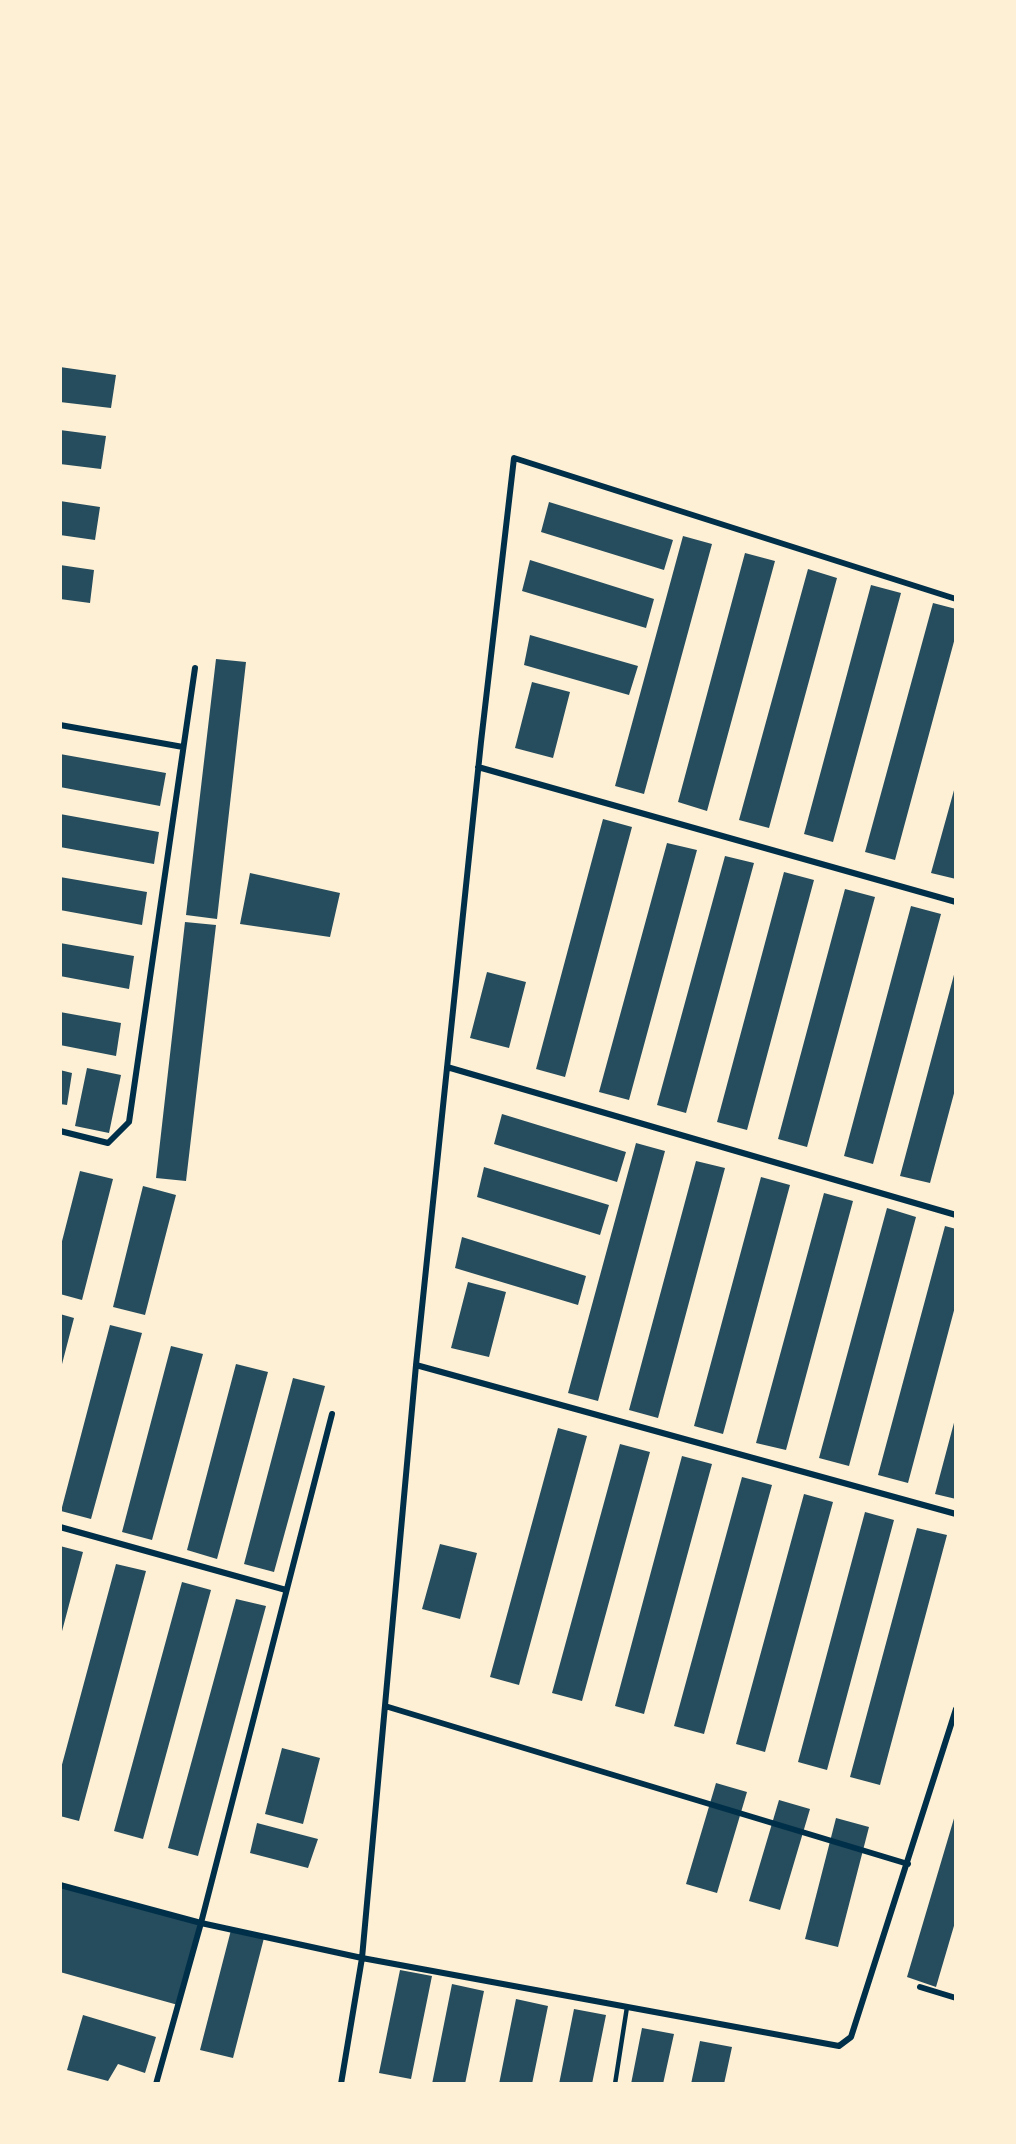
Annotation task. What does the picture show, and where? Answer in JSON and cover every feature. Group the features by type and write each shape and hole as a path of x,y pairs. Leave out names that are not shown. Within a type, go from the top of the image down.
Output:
{"street":[{"path":"341,2084 362,1958 447,1067 478,767 514,458 956,599"},
{"path":"60,1131 108,1143 129,1122 195,668"},
{"path":"60,725 183,747"},
{"path":"478,767 956,902"},
{"path":"447,1067 956,1215"},
{"path":"417,1365 956,1514"},
{"path":"156,2084 201,1923 332,1414"},
{"path":"60,1527 286,1590"},
{"path":"385,1706 908,1864"},
{"path":"60,1885 201,1923 362,1958 839,2046 851,2037 956,1709"},
{"path":"920,1987 956,1998"}],"lane":[{"path":"615,2084 627,2007"}],"building":[{"path":"60,367 116,375 111,408 60,402"},
{"path":"60,430 106,436 101,469 60,464"},
{"path":"60,501 100,507 95,540 60,535"},
{"path":"549,502 673,540 664,570 541,532"},
{"path":"683,536 712,544 644,794 615,786"},
{"path":"745,553 775,561 707,811 678,802"},
{"path":"530,560 654,599 646,628 522,591"},
{"path":"60,565 94,570 90,603 60,599"},
{"path":"808,569 837,578 769,828 739,820"},
{"path":"871,585 901,593 833,842 804,834"},
{"path":"933,603 956,609 956,634 895,860 865,852"},
{"path":"530,635 638,666 629,695 524,665"},
{"path":"216,659 246,662 217,919 186,915"},
{"path":"532,682 570,692 553,758 515,748"},
{"path":"60,754 166,773 160,806 60,787"},
{"path":"956,783 956,879 931,873"},
{"path":"60,814 159,832 154,864 60,847"},
{"path":"603,819 632,827 565,1077 536,1069"},
{"path":"667,843 697,850 629,1100 599,1092"},
{"path":"725,856 754,863 686,1113 657,1105"},
{"path":"784,872 814,880 747,1130 717,1122"},
{"path":"250,873 340,893 330,937 240,924"},
{"path":"60,877 147,892 142,925 60,910"},
{"path":"845,889 875,897 807,1147 778,1139"},
{"path":"911,906 941,914 873,1164 844,1156"},
{"path":"185,922 216,925 186,1181 156,1178"},
{"path":"60,943 134,956 129,989 60,976"},
{"path":"955,971 956,1086 930,1183 900,1176"},
{"path":"487,972 526,982 509,1048 470,1038"},
{"path":"60,1012 121,1023 116,1056 60,1045"},
{"path":"87,1068 121,1075 109,1133 75,1126"},
{"path":"60,1070 72,1073 67,1105 60,1104"},
{"path":"502,1114 626,1152 617,1182 494,1144"},
{"path":"636,1143 665,1151 598,1401 568,1393"},
{"path":"696,1161 725,1168 658,1418 629,1410"},
{"path":"484,1167 609,1205 600,1235 477,1197"},
{"path":"80,1171 113,1179 82,1300 60,1294 60,1249"},
{"path":"761,1177 790,1185 723,1434 694,1426"},
{"path":"143,1186 176,1195 145,1315 113,1307"},
{"path":"824,1193 853,1201 786,1450 756,1443"},
{"path":"887,1208 916,1217 849,1466 819,1458"},
{"path":"945,1226 956,1229 956,1303 908,1483 878,1475"},
{"path":"462,1237 586,1276 578,1305 455,1268"},
{"path":"468,1282 506,1292 489,1357 451,1348"},
{"path":"60,1314 74,1318 61,1368 60,1368"},
{"path":"110,1325 142,1333 91,1519 61,1511"},
{"path":"171,1346 203,1354 152,1540 122,1532"},
{"path":"236,1364 268,1372 217,1559 187,1550"},
{"path":"293,1378 325,1386 274,1572 244,1564"},
{"path":"956,1419 956,1499 935,1494"},
{"path":"558,1428 587,1436 519,1685 490,1677"},
{"path":"620,1444 650,1452 582,1701 552,1693"},
{"path":"682,1456 712,1464 644,1714 615,1706"},
{"path":"742,1477 772,1485 704,1734 674,1726"},
{"path":"804,1494 833,1502 765,1752 736,1744"},
{"path":"865,1512 894,1520 827,1770 798,1762"},
{"path":"917,1528 947,1535 880,1785 850,1777"},
{"path":"440,1544 477,1553 460,1619 422,1609"},
{"path":"60,1546 83,1552 61,1635 60,1634"},
{"path":"116,1564 146,1571 79,1821 60,1816 60,1772"},
{"path":"182,1582 211,1590 143,1839 114,1831"},
{"path":"236,1599 266,1606 198,1856 168,1848"},
{"path":"282,1748 320,1758 303,1824 265,1814"},
{"path":"716,1783 747,1792 717,1893 686,1884"},
{"path":"779,1800 810,1809 780,1910 749,1901"},
{"path":"955,1815 956,1919 936,1987 907,1977"},
{"path":"836,1818 869,1827 838,1947 805,1939"},
{"path":"257,1823 318,1839 308,1868 250,1853"},
{"path":"60,1885 201,1923 178,2005 60,1972"},
{"path":"231,1930 264,1938 233,2058 200,2050"},
{"path":"400,1970 432,1976 411,2079 379,2073"},
{"path":"452,1984 484,1991 465,2084 432,2084"},
{"path":"516,1999 548,2006 532,2084 499,2084"},
{"path":"574,2009 606,2015 592,2084 559,2084"},
{"path":"83,2015 156,2037 145,2073 118,2064 108,2081 67,2070"},
{"path":"642,2028 674,2034 663,2084 631,2084"},
{"path":"700,2041 732,2047 724,2084 691,2084"}]}
